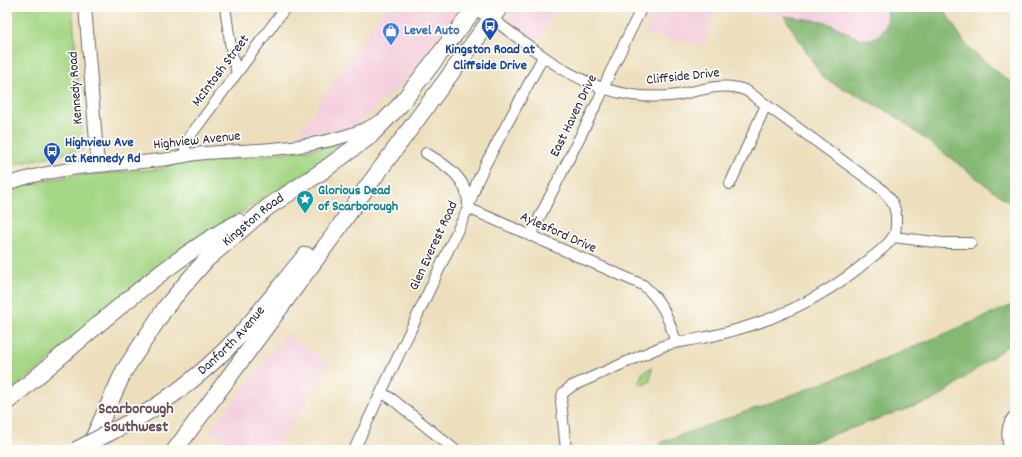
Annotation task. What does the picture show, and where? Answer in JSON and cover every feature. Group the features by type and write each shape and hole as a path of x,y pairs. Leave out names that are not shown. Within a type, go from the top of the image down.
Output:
{"main road":[{"name":"Kingston Road","path":"88,450 124,371 166,307 206,260 268,207 370,136 400,105 473,8"},
{"path":"175,450 333,236 359,198 482,30 496,13"},
{"name":"Danforth Avenue","path":"76,450 154,408 177,392 203,370 239,335 326,231 359,198"},
{"path":"7,402 135,294 166,270 231,226 268,207"}],"street":[{"name":"Kennedy Road","path":"85,7 98,166"},
{"path":"226,7 232,55 237,73"},
{"name":"McIntosh Street","path":"184,155 186,144 190,136 286,7"},
{"name":"East Haven Drive","path":"530,236 604,88 642,7"},
{"name":"Cliffside Drive","path":"473,8 496,13 543,57 569,73 604,88 631,95 646,96 670,96 713,87 739,88 747,91 886,194 895,208 896,228 893,237"},
{"name":"Glen Everest Road","path":"354,450 468,208 482,171 543,57"},
{"path":"730,184 766,105"},
{"name":"Highview Avenue","path":"7,184 45,173 162,160 184,155 261,151 309,144 362,130 387,117"},
{"path":"426,153 455,173 465,189 468,208"},
{"name":"Aylesford Drive","path":"468,208 643,285 650,291 667,314 676,342"},
{"path":"566,450 561,401 563,393 572,386 661,347 676,342 701,338 753,325 787,311 828,289 861,267 881,250 893,237 943,243 971,243"},
{"path":"382,393 392,399 455,450"},
{"path":"1009,450 1007,430 1009,423 1015,415"}],"shaded area":[{"path":"385,7 459,7 409,76 355,127 298,134"},
{"path":"517,7 557,7 537,43 508,20"},
{"path":"658,7 886,7 888,11 886,28 879,36 869,40 855,37 832,24 733,12 716,8 704,46 644,33"},
{"path":"286,334 330,364 274,450 241,450 210,430"}],"green space":[{"path":"7,7 72,7 84,149 7,166"},
{"path":"886,7 942,7 968,48 1005,78 1015,84 1015,207 891,113 823,78 784,16 822,22 839,28 858,38 871,39 878,36 885,28 888,16"},
{"path":"339,143 340,148 315,167 209,232 7,394 7,191 30,184 70,176 161,169 180,159 209,157 220,160 313,149"},
{"path":"1015,304 1015,340 938,398 789,450 659,450 661,442 781,399 880,361"},
{"path":"652,368 650,381 643,385 639,382 643,372"}],"place":[{"name":"Kingston Road at Cliffside Drive","path":"490,41"},
{"name":"Level Auto","path":"391,46"},
{"name":"Highview Ave at Kennedy Rd","path":"52,166"},
{"name":"Glorious Dead of Scarborough","path":"305,214"}],"district":[{"name":"Scarborough Southwest","path":"136,418"}]}
